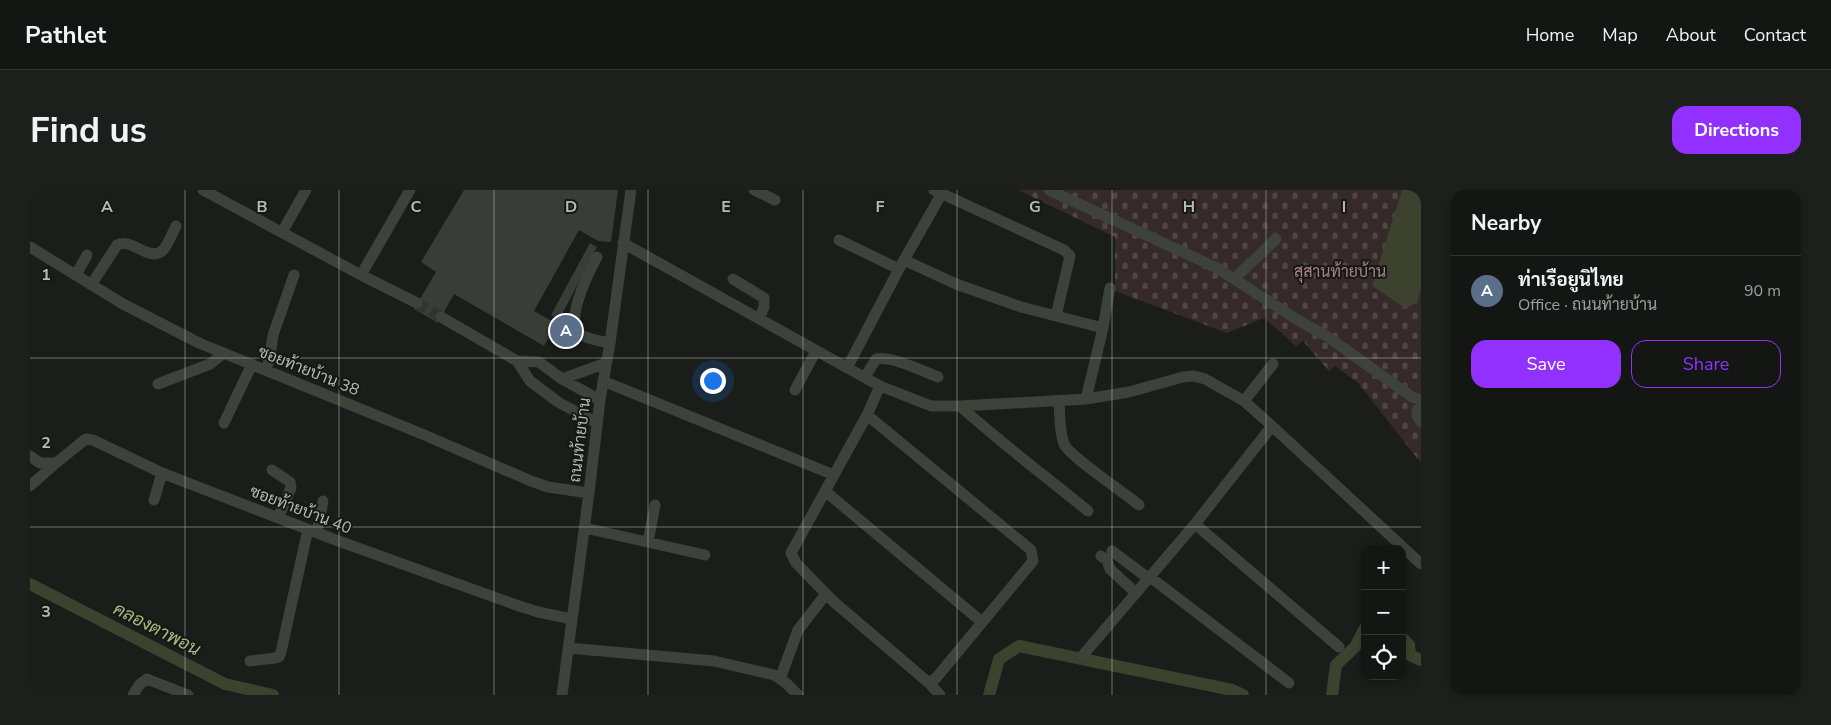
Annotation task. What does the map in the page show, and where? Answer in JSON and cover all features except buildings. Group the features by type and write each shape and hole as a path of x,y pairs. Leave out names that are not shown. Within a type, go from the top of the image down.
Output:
{"street":[{"path":"203,190 360,275 418,303"},
{"path":"282,232 306,190"},
{"path":"360,275 410,190"},
{"name":"ถนนท้ายบ้าน","path":"562,695 600,400 610,343 631,190"},
{"path":"754,190 774,200"},
{"path":"1049,190 1236,278 1296,319 1328,337 1412,397 1421,400"},
{"path":"847,368 938,192 1064,250 1070,256 1056,316"},
{"path":"91,285 117,245 121,242 156,253 162,250 176,226"},
{"path":"1236,278 1276,239"},
{"path":"839,240 1021,307 1103,328"},
{"path":"623,243 880,386 931,406 1086,399 1129,392 1183,377 1194,376 1205,379 1244,401 1421,564"},
{"name":"ซอยท้ายบ้าน 38","path":"30,247 123,304 199,342 531,481 548,487 589,493"},
{"path":"76,275 88,255"},
{"path":"597,257 587,274 579,297 574,321 581,335 610,343"},
{"path":"266,370 273,335 294,276"},
{"path":"733,279 764,298 764,307 759,319"},
{"path":"1086,399 1103,328 1110,288"},
{"path":"441,317 517,360 539,362 562,379 600,400"},
{"path":"795,390 816,351"},
{"path":"158,384 210,364 224,353"},
{"path":"865,378 876,359 881,358 938,377"},
{"path":"517,360 530,381 558,402 597,423"},
{"path":"562,379 606,363"},
{"path":"224,423 252,364"},
{"path":"1244,401 1273,364"},
{"path":"603,381 834,475"},
{"path":"880,386 867,415 791,553 796,562 826,594 930,682 940,695"},
{"path":"1059,401 1061,433 1065,445 1074,456 1139,505"},
{"path":"960,406 1000,442 1088,511"},
{"path":"1421,408 1417,410 1417,416 1421,422"},
{"path":"867,415 1031,550 1034,561 936,678 930,682"},
{"path":"1083,656 1195,524 1272,426"},
{"name":"ซอยท้ายบ้าน 40","path":"56,463 86,439 93,440 162,473 278,518 520,606 572,619"},
{"path":"30,456 40,463 56,463"},
{"path":"30,486 56,463"},
{"path":"272,470 290,482 291,488 278,518"},
{"path":"154,500 162,473"},
{"path":"826,490 982,622"},
{"path":"250,661 279,657 323,501"},
{"path":"648,542 655,505"},
{"path":"1195,524 1340,647"},
{"path":"584,528 706,555"},
{"path":"1136,593 1110,569 1106,553 1149,578 1289,683"},
{"path":"780,679 798,630 826,594"},
{"path":"568,648 714,661 774,675 798,695"},
{"path":"133,695 140,684 147,679 188,695"}],"green space":[{"name":"สุสานท้ายบ้าน","path":"1018,190 1421,190 1421,463 1358,383 1335,366 1329,371 1303,341 1296,346 1264,318 1227,333 1115,291 1115,237"}],"shaded area":[{"path":"1402,190 1421,190 1421,288 1417,303 1405,308 1372,286"}],"waterway":[{"name":"คลองตาพอน","path":"30,584 225,684 273,695"},
{"path":"1332,695 1336,665 1355,647 1361,635"},
{"path":"1406,642 1409,645 1410,655 1421,660"},
{"path":"989,695 999,659 1019,646 1232,690 1243,695"}],"tunnel":[{"path":"417,303 441,317"}],"place":[{"name":"ท่าเรือยูนิไทย","path":"566,331"}]}
